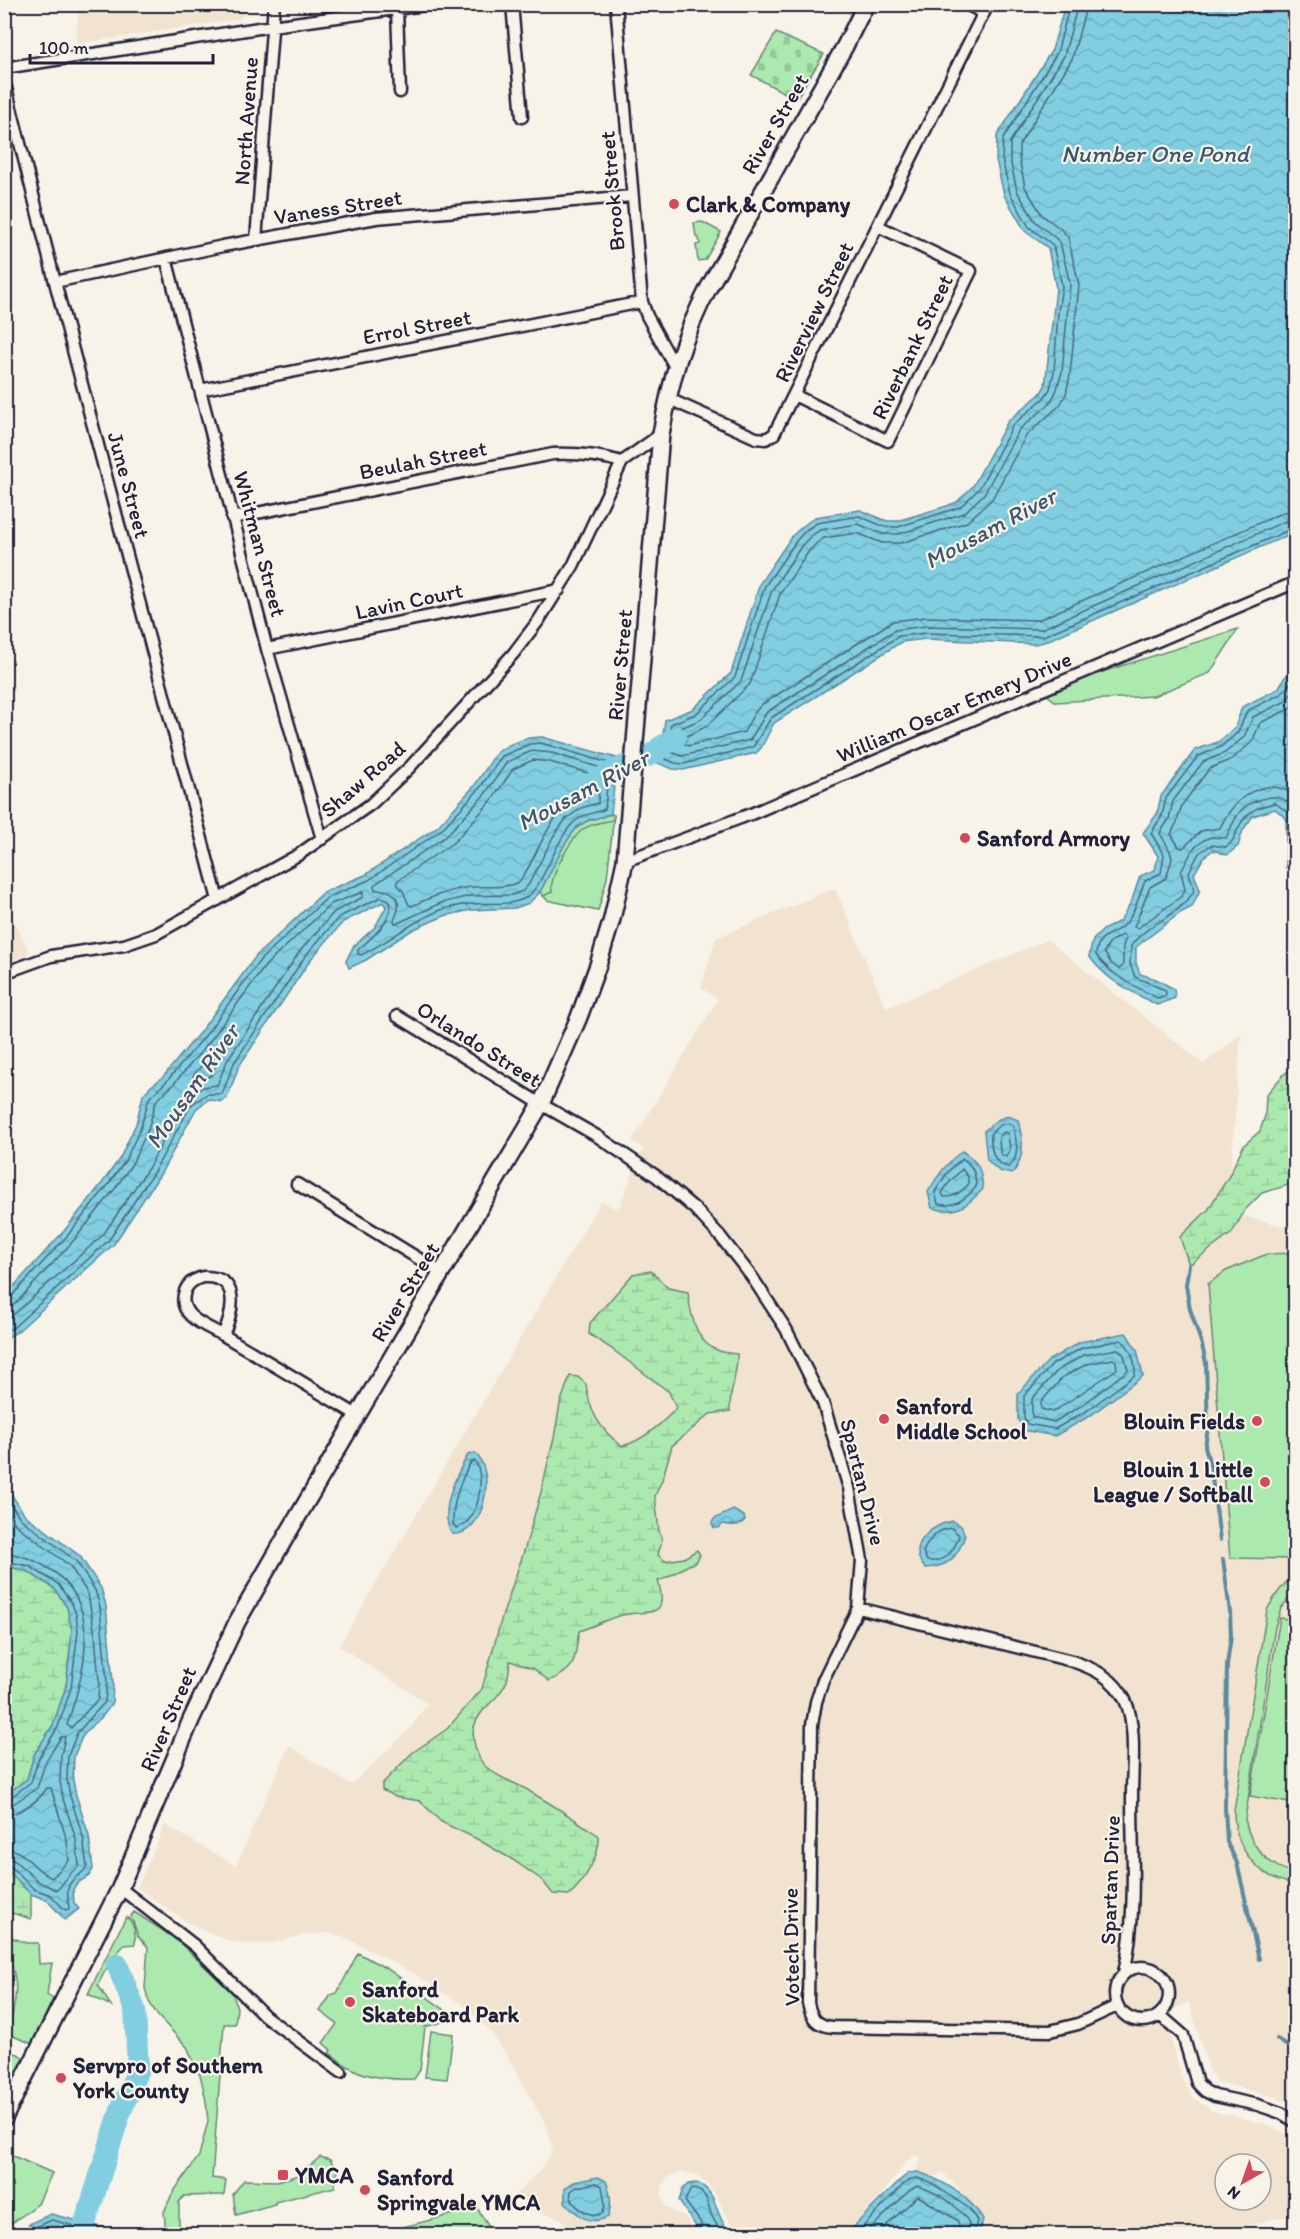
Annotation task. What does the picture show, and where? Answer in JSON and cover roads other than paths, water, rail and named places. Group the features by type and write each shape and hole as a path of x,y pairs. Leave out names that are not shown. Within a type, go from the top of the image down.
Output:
{"street":[{"name":"North Avenue","path":"256,240 274,4"},
{"path":"4,68 272,26 432,4"},
{"path":"512,4 522,117"},
{"name":"Brook Street","path":"616,4 642,302 647,316 675,367"},
{"name":"River Street","path":"4,2118 120,1888 191,1720 237,1622 541,1104 579,1017 610,925 625,861 661,434 675,367 690,325 709,287 845,46 866,4"},
{"path":"966,4 986,9"},
{"name":"Riverview Street","path":"668,398 756,438 766,439 774,434 986,9"},
{"path":"398,10 400,92"},
{"name":"June Street","path":"4,80 218,900"},
{"name":"Vaness Street","path":"55,282 256,240 376,218 632,196"},
{"name":"Riverbank Street","path":"794,395 888,441 970,271 878,226"},
{"name":"Whitman Street","path":"166,258 267,649 322,839"},
{"name":"Errol Street","path":"200,390 642,302"},
{"path":"622,462 661,434"},
{"name":"Beulah Street","path":"232,518 553,454 578,453 622,462"},
{"name":"Shaw Road","path":"4,973 51,956 124,945 148,938 288,861 371,804 409,768 513,654 559,590 573,566 622,462"},
{"name":"William Oscar Emery Drive","path":"625,861 751,814 1296,582"},
{"name":"Lavin Court","path":"267,649 559,590"},
{"name":"Orlando Street","path":"398,1016 541,1104"},
{"name":"Spartan Drive","path":"541,1104 597,1136 648,1170 695,1209 720,1236 752,1277 786,1329 823,1403 849,1488 862,1560 858,1608 1072,1661 1092,1668 1107,1677 1119,1690 1127,1703 1132,1741 1132,1916 1124,1973"},
{"path":"297,1184 442,1273"},
{"path":"223,1335 231,1318 230,1291 216,1278 203,1277 192,1281 183,1295 185,1310 198,1322 357,1415"},
{"name":"Votech Drive","path":"858,1608 823,1680 812,1725 808,1972 810,2015 820,2024 833,2027 1050,2031 1078,2024 1117,2006"},
{"path":"120,1888 195,1946 265,2016 341,2072"},
{"path":"1144,1966 1163,1976 1169,1989 1169,1996 1168,2003 1160,2014 1147,2021 1140,2021 1126,2016 1117,2006 1114,1992 1119,1978 1124,1973 1144,1966"},
{"path":"1160,2014 1183,2035 1197,2083 1205,2091 1215,2096 1258,2105 1281,2113 1296,2122"}],"water":[{"name":"Number One Pond","path":"1065,5 1295,5 1295,532 1044,642 1035,644 926,639 901,642 774,723 756,753 683,770 655,762 652,754 653,740 663,735 665,720 693,709 731,673 760,583 792,536 815,517 860,510 887,521 897,521 957,502 973,486 1008,421 1040,394 1045,386 1056,288 1048,248 1025,231 1004,195 996,160 997,136 1052,50"},
{"path":"1295,668 1293,707 1296,711 1295,853 1286,867 1286,818 1275,809 1253,816 1243,830 1238,846 1227,855 1213,850 1204,857 1194,874 1200,890 1192,907 1180,913 1136,947 1136,963 1140,974 1156,979 1174,989 1175,998 1157,1005 1120,985 1104,973 1089,956 1093,940 1103,930 1120,921 1132,900 1140,876 1155,870 1158,856 1143,833 1157,814 1161,796 1195,750 1218,742 1235,728 1242,707 1278,689 1285,677"},
{"path":"542,737 617,758 611,814 587,821 577,827 565,844 540,892 529,903 515,908 471,910 444,916 412,930 366,960 349,968 346,961 353,947 375,927 386,907 383,902 343,922 311,959 239,1066 227,1098 221,1102 209,1099 196,1109 161,1173 114,1244 17,1332 5,1339 5,1296 64,1231 103,1182 120,1158 136,1124 143,1095 163,1077 200,1032 256,956 324,892 365,875 438,826 475,785 497,752 529,738"},
{"path":"1008,1116 1018,1120 1022,1141 1020,1161 1012,1174 999,1171 987,1160 984,1131 997,1120"},
{"path":"962,1151 978,1167 983,1189 960,1208 948,1211 932,1208 928,1192 943,1170"},
{"path":"1126,1333 1137,1350 1143,1376 1091,1415 1055,1436 1023,1430 1018,1419 1018,1394 1049,1360 1080,1342"},
{"path":"475,1453 482,1462 485,1474 484,1502 472,1525 463,1532 452,1534 447,1516 450,1494 468,1455"},
{"path":"5,1485 25,1515 80,1556 101,1588 106,1606 113,1683 112,1704 82,1737 74,1756 73,1780 89,1836 93,1869 89,1876 73,1889 74,1903 79,1909 65,1920 47,1900 31,1894 5,1868 5,1795 27,1779 34,1755 53,1725 66,1687 72,1630 67,1607 54,1588 27,1571 5,1566"},
{"path":"733,1510 744,1516 745,1520 742,1523 723,1524 714,1528 712,1523 714,1519"},
{"path":"953,1521 961,1526 965,1535 956,1555 940,1566 925,1568 918,1552 923,1538 936,1527"},
{"path":"918,2172 946,2185 971,2203 983,2219 979,2234 848,2234 899,2181 909,2173"},
{"path":"598,2177 606,2181 608,2186 610,2199 608,2217 601,2220 589,2220 575,2212 565,2202 565,2188 574,2182"},
{"path":"696,2183 709,2192 723,2222 734,2234 695,2234 695,2225 679,2201 683,2189 688,2184"},
{"path":"51,2214 129,2234 18,2234 31,2223"}],"waterway":[{"name":"Mousam River","path":"589,785 611,772 652,754 676,737"},
{"path":"1189,1265 1186,1285 1190,1309 1206,1363 1208,1429 1205,1446 1211,1470 1220,1540"},
{"path":"1223,1559 1231,1636 1227,1665 1225,1808 1227,1842 1237,1863 1259,1959"},
{"name":"Mousam River","path":"84,2234 85,2223 120,2113 138,2069 135,2010 117,1964"},
{"path":"1277,2039 1296,2052"}],"place":[{"name":"Clark & Company","path":"674,204"},
{"name":"Sanford Armory","path":"965,838"},
{"name":"Sanford Middle School","path":"884,1419"},
{"name":"Blouin Fields","path":"1257,1421"},
{"name":"Blouin 1 Little League / Softball","path":"1265,1482"},
{"name":"Sanford Skateboard Park","path":"350,2002"},
{"name":"Servpro of Southern York County","path":"61,2078"},
{"name":"YMCA","path":"283,2175"},
{"name":"Sanford Springvale YMCA","path":"365,2190"}]}
